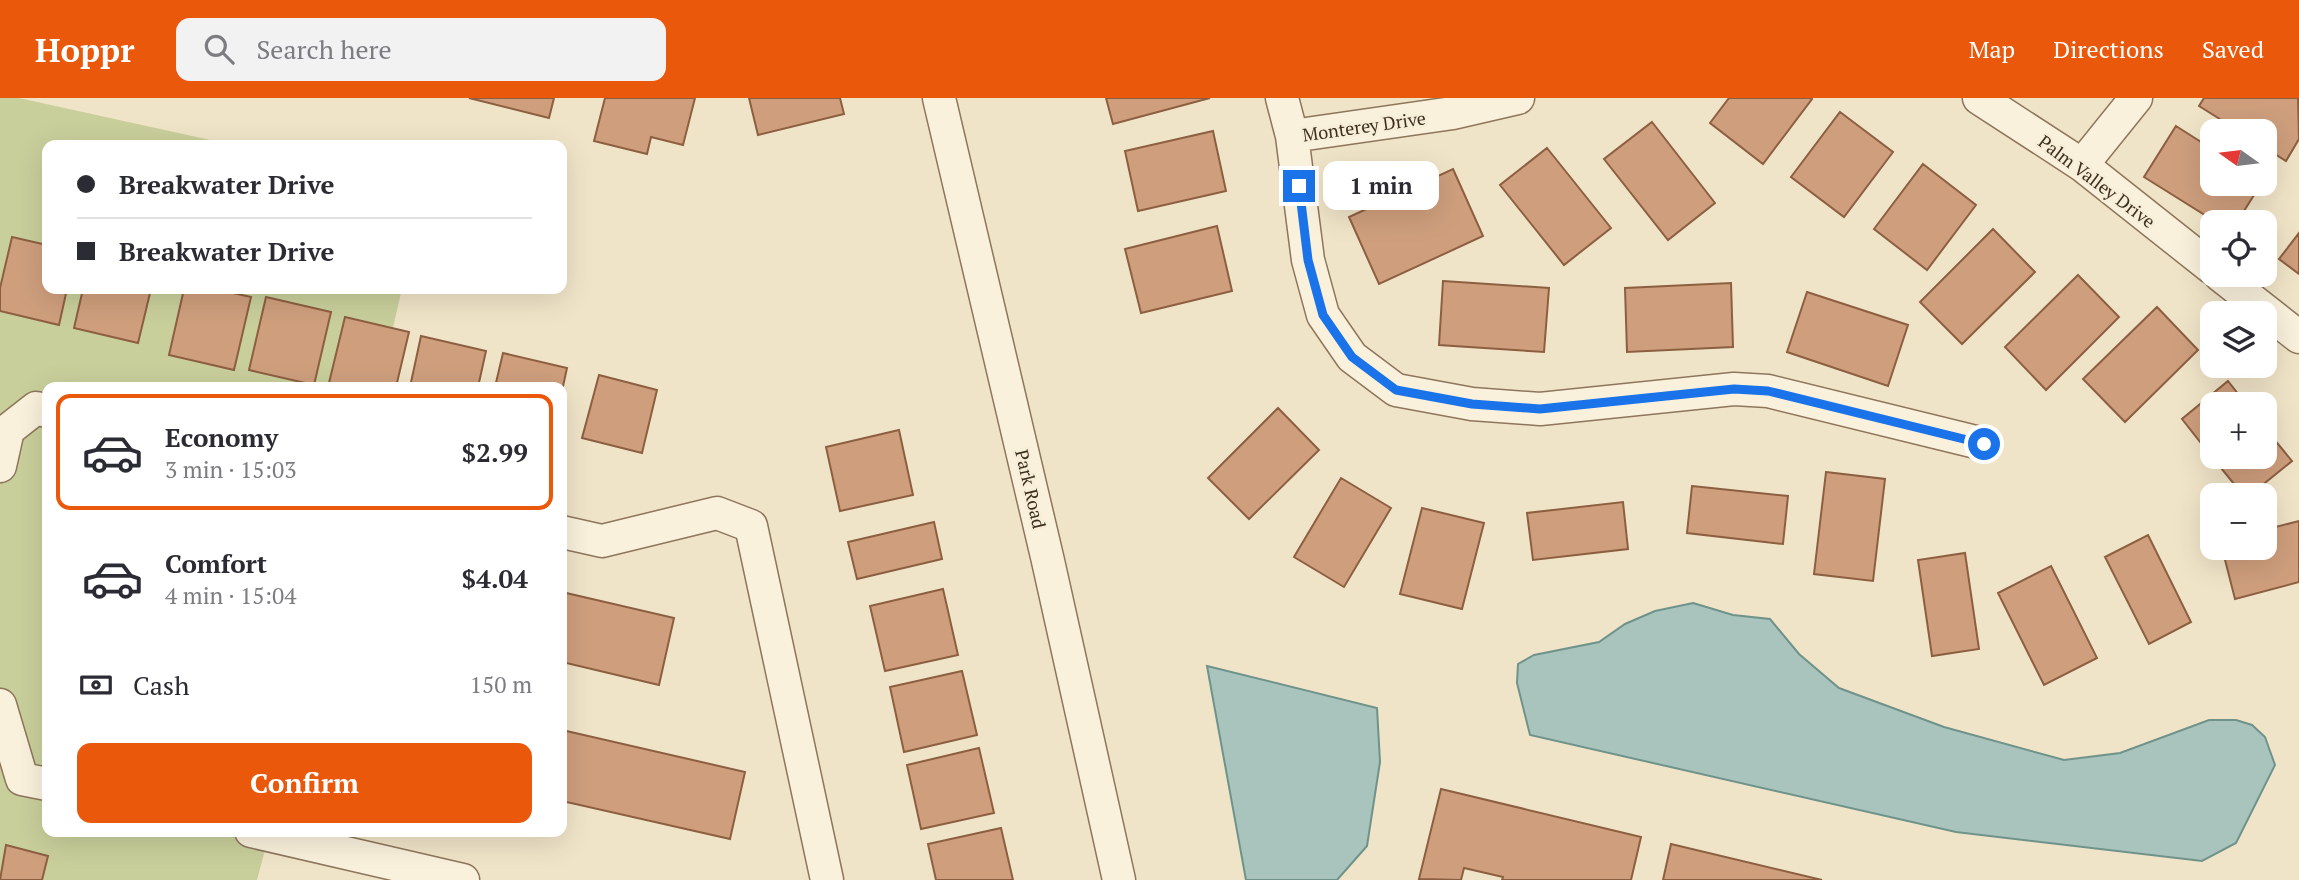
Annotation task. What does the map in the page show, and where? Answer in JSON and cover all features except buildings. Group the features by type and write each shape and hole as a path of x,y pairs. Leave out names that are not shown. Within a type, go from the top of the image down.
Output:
{"street":[{"name":"Park Road","path":"939,98 1048,561 1119,880"},
{"path":"1282,98 1292,136 1308,260 1323,315 1352,357 1396,390 1472,404 1540,409 1734,389 1768,391 1984,444"},
{"name":"Monterey Drive","path":"1292,136 1453,113 1518,98"},
{"name":"Palm Valley Drive","path":"1979,98 2082,165 2200,258"},
{"path":"2082,165 2136,98"},
{"path":"2235,287 2299,337"},
{"path":"0,466 9,430 36,408 42,410"},
{"path":"567,533 602,541 717,513 751,526 827,880"},
{"path":"0,705 22,779 42,783"},
{"path":"277,837 463,880"}],"green space":[{"path":"0,98 19,98 210,140 42,140 42,294 401,294 380,382 42,382 42,837 268,837 257,880 0,880"}],"water":[{"path":"1693,603 1733,615 1770,619 1799,654 1839,688 1944,727 2064,760 2120,753 2209,720 2236,720 2252,725 2265,737 2275,765 2236,843 2202,861 1956,832 1530,735 1517,683 1518,664 1534,655 1599,642 1625,624 1655,611"},
{"path":"1207,666 1377,708 1380,762 1367,846 1337,880 1246,880"}],"route":[{"path":"1299,186 1308,260 1323,315 1352,357 1396,390 1472,404 1540,409 1734,389 1768,391 1984,444"}]}
